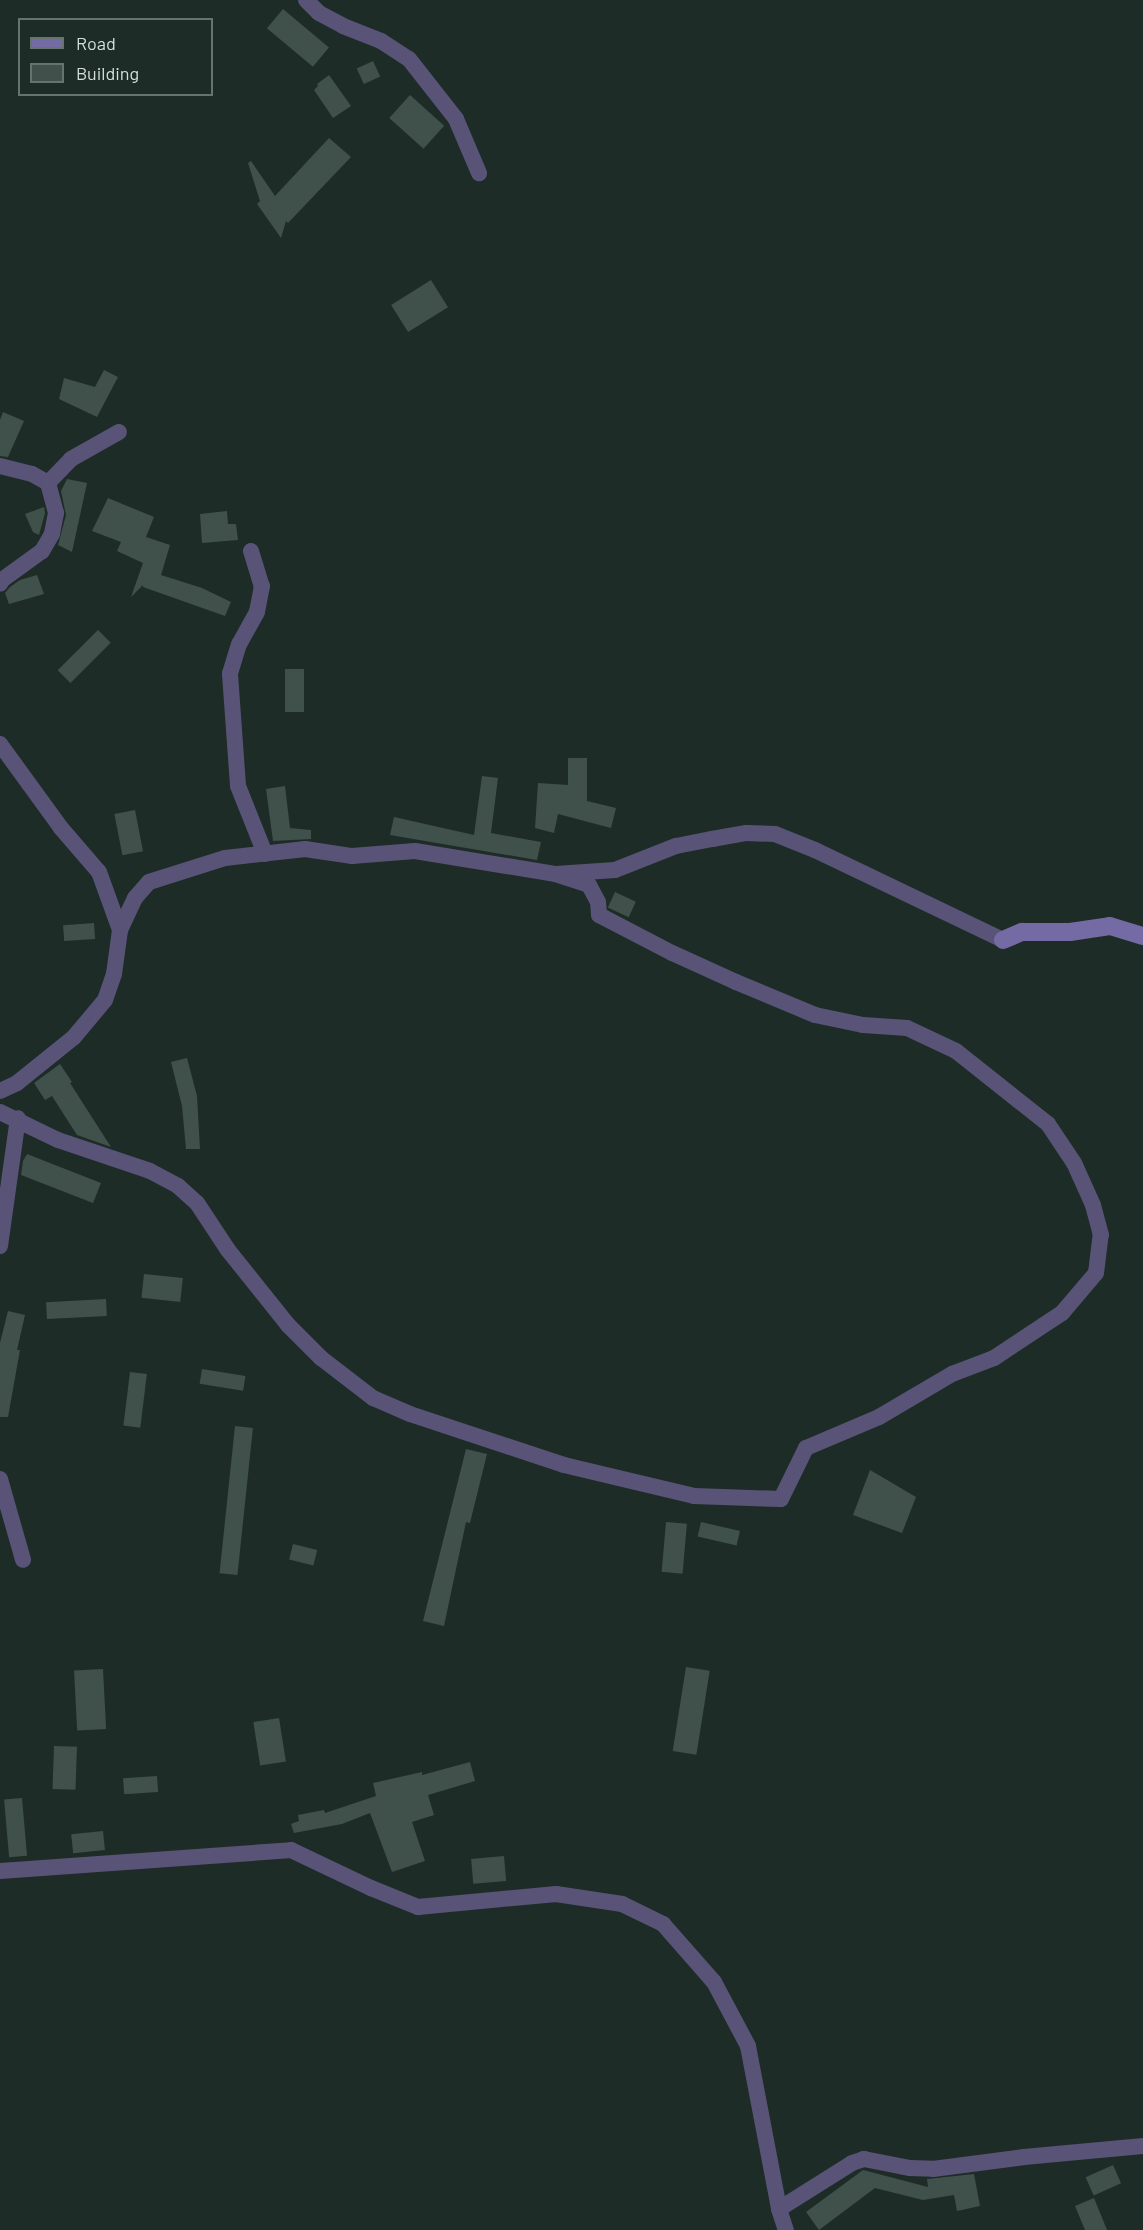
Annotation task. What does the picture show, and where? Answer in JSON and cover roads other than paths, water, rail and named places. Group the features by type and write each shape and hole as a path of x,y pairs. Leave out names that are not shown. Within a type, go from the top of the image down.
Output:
{"street":[{"path":"306,0 319,13 343,26 381,41 409,59 456,119 479,173"},
{"path":"48,483 71,459 119,432"},
{"path":"0,466 32,474 48,483 56,513 52,534 42,551 2,580 0,584"},
{"path":"251,552 262,585 257,612 239,644 230,674 238,786 265,854"},
{"path":"0,744 62,828 99,872 120,930"},
{"path":"556,874 615,870 676,846 747,832 775,834 815,850 1002,940 1022,932 1070,932 1110,927 1143,936"},
{"path":"0,1091 17,1083 74,1037 105,1000 114,974 120,930 135,898 149,882 225,858 305,849 352,856 415,850 556,874 589,885 598,902 599,915 715,973 815,1015 862,1025 907,1028 956,1051 1048,1124 1074,1163 1093,1205 1101,1235 1096,1274 1062,1313 994,1358 952,1374 879,1417 806,1449 781,1499 694,1496 564,1465 410,1414 373,1398 321,1358 288,1325 228,1250 197,1203 178,1186 150,1171 58,1140 18,1118 0,1112"},
{"path":"0,1246 18,1118"},
{"path":"0,1479 23,1560"},
{"path":"0,1871 291,1850 371,1888 418,1907 556,1894 622,1904 663,1924 714,1982 748,2046 779,2210 786,2230"},
{"path":"779,2210 852,2163 864,2159 910,2168 933,2169 1024,2157 1143,2146"}]}
